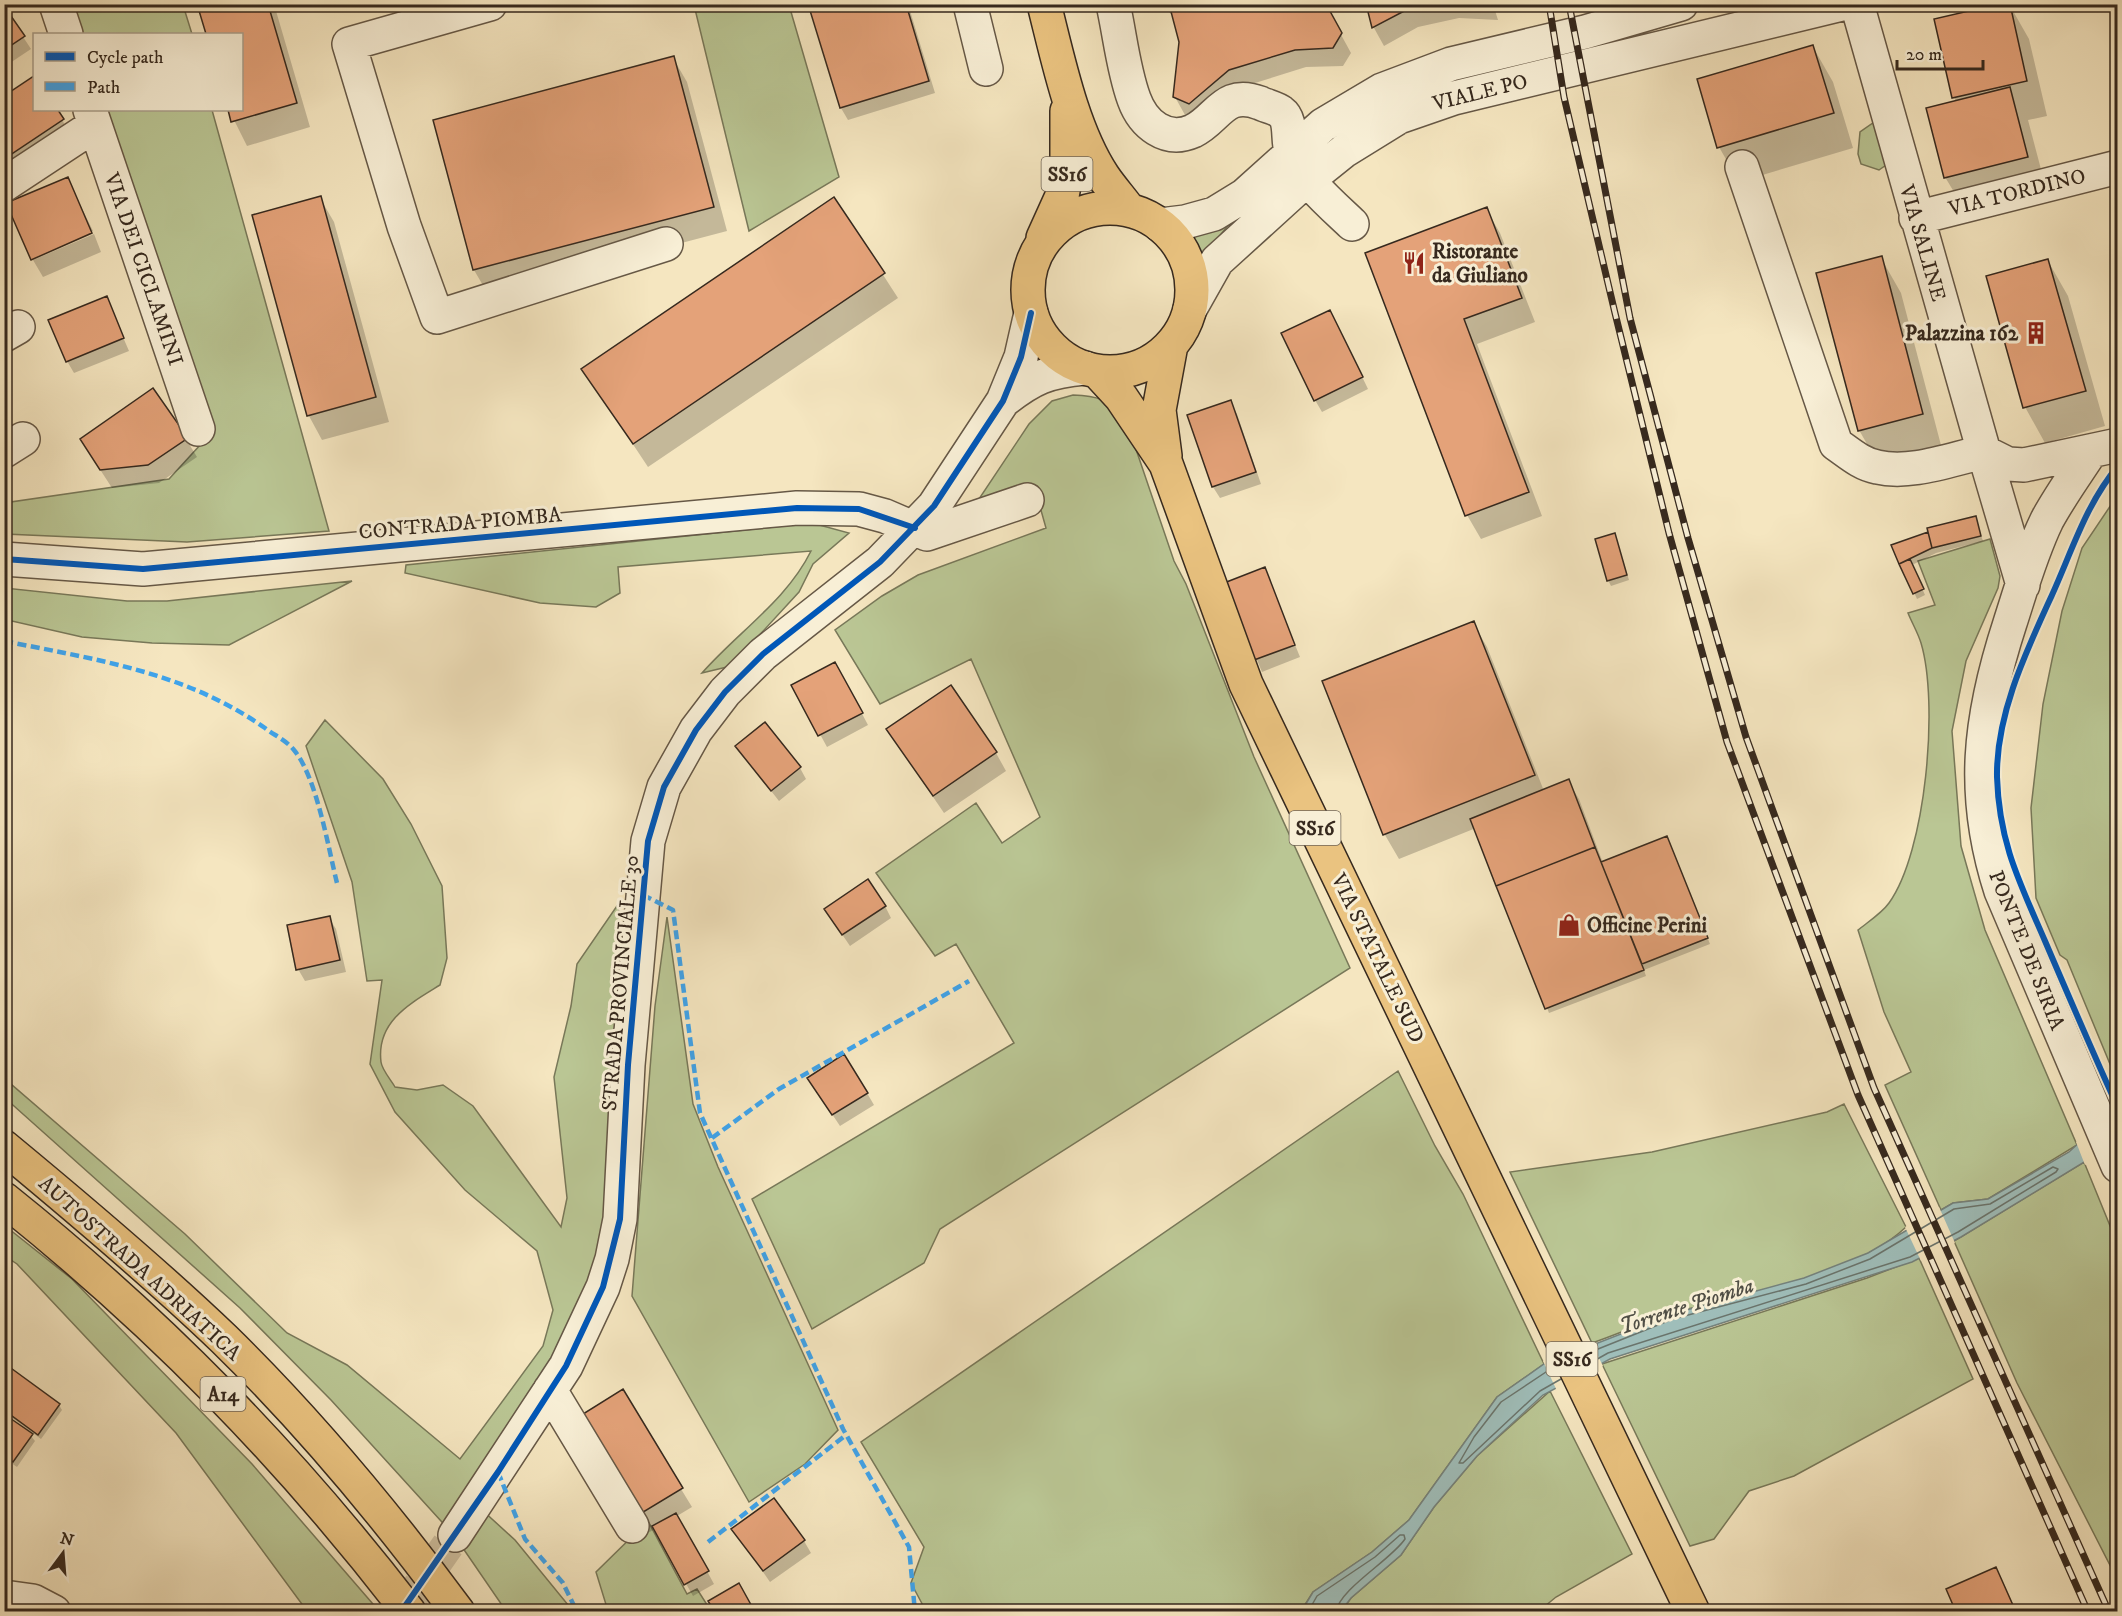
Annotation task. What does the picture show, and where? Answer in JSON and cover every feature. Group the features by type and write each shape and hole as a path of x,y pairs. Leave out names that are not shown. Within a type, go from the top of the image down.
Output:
{"main road":[{"name":"SS16","path":"1044,4 1068,95 1102,175 1129,210"},
{"name":"SS16","path":"1039,248 1052,231 1068,219 1088,211 1108,208 1129,210 1161,225 1177,242 1187,263 1192,286 1190,309 1183,328 1171,345 1156,358 1138,367 1118,372 1091,370 1067,360 1051,348 1039,332 1031,314 1027,291 1030,268 1062,196 1067,170 1068,95"},
{"name":"SS16","path":"1166,464 1159,410 1171,345"},
{"name":"SS16","path":"1091,370 1121,397 1166,464"},
{"name":"VIA STATALE SUD","path":"1166,464 1246,684 1693,1611"},
{"name":"AUTOSTRADA ADRIATICA","path":"4,1148 110,1235 225,1341 367,1497 409,1546 458,1611"},
{"name":"AUTOSTRADA ADRIATICA","path":"4,1199 111,1289 227,1398 333,1516 409,1611"}],"street":[{"path":"56,4 66,33"},
{"path":"489,4 349,44 404,226 437,317 666,244"},
{"path":"970,4 987,69"},
{"path":"1113,4 1133,98 1149,126 1176,136 1195,130 1222,106 1235,100 1254,101 1281,112 1287,119 1291,152 1322,196 1352,224"},
{"name":"VIALE PO","path":"1161,225 1185,222 1214,214 1245,195 1323,125 1365,100 1430,72 1460,61 1585,32 1681,4"},
{"name":"VIALE PO","path":"1190,309 1217,261 1309,179 1344,150 1377,129 1421,107 1842,4"},
{"name":"VIA SALINE","path":"1857,4 1984,452"},
{"path":"4,185 93,117"},
{"name":"VIA DEI CICLAMINI","path":"93,117 198,429"},
{"path":"1742,166 1836,444 1858,460 1878,468 1916,468 1984,452 2008,464 2024,465 2104,448"},
{"name":"VIA TORDINO","path":"1916,218 2118,167"},
{"name":"STRADA PROVINCIALE 30","path":"455,1535 566,1366 603,1287 620,1219 628,1065 647,852 655,813 664,787 696,730 725,692 763,654 880,562 934,506 1003,401 1021,357 1031,314"},
{"name":"STRADA PROVINCIALE 30","path":"1003,401 1034,378 1050,372 1091,370"},
{"name":"PONTE DE SIRIA","path":"2104,448 2047,521 1993,675 1985,714 1981,758 1982,793 1990,853 2001,891 2118,1166"},
{"path":"1984,452 2023,585"},
{"name":"CONTRADA PIOMBA","path":"4,559 143,569 797,508 859,509 927,534 1028,500"},
{"path":"550,1390 633,1526"},
{"path":"4,1597 33,1601 54,1611"}],"green space":[{"path":"72,5 183,5 192,33 82,33"},
{"path":"694,5 789,5 839,177 749,231"},
{"path":"107,111 212,111 329,531 187,542 5,534 4,503 169,479 212,432"},
{"path":"1880,118 1889,163 1879,170 1861,164 1858,154 1860,132"},
{"path":"1241,209 1199,262 1197,253 1183,229"},
{"path":"1073,395 1102,400 1125,417 1174,561 1186,584 1254,757 1350,968 940,1229 924,1263 812,1329 752,1199 1014,1043 956,944 935,956 876,873 976,803 1002,843 1040,817 971,659 880,704 835,630 882,596 918,575 1046,528 1035,489 973,508 1029,424 1052,401"},
{"path":"2117,496 2117,1081 2067,960 2060,955 2036,898 2031,808 2043,704 2062,611 2082,548"},
{"path":"812,523 849,533 813,564 799,592 731,666 702,673 789,585 811,551 618,567 620,593 596,607 540,603 405,573 406,565"},
{"path":"1990,539 2000,576 1998,588 1966,661 1952,731 1961,846 1985,930 2077,1145 1988,1199 1953,1203 1941,1210 1885,1085 1911,1072 1884,1012 1858,930 1886,907 1902,880 1920,814 1926,776 1929,702 1921,643 1908,613 1935,605 1918,561"},
{"path":"352,581 229,645 152,643 82,637 12,621 5,626 5,588 127,601 167,601"},
{"path":"325,720 383,779 411,824 442,886 447,958 440,985 407,1006 390,1024 381,1048 383,1068 395,1087 417,1090 443,1085 473,1106 561,1227 567,1198 554,1077 571,1006 577,964 619,903 617,1014 606,1216 592,1286 562,1356 451,1532 331,1400 240,1308 5,1098 5,1079 185,1234 287,1333 347,1365 460,1459 543,1346 553,1310 537,1251 465,1190 395,1112 370,1064 382,980 367,981 352,882 306,746"},
{"path":"667,917 693,1104 718,1167 838,1430 805,1464 749,1502 632,1296 655,1006"},
{"path":"1398,1071 1435,1146 1463,1194 1544,1364 1497,1397 1409,1520 1372,1552 1313,1592 1301,1611 926,1611 911,1583 924,1547 861,1442"},
{"path":"1844,1104 1906,1227 1857,1259 1827,1271 1674,1313 1592,1343 1510,1172 1652,1152 1827,1112"},
{"path":"2084,1162 2117,1243 2117,1579 2017,1383 1954,1241"},
{"path":"4,1225 72,1279 252,1464 379,1611 307,1611 176,1433 17,1264 5,1256"},
{"path":"1919,1258 1973,1379 1794,1476 1749,1491 1714,1539 1690,1546 1602,1364 1867,1278"},
{"path":"1550,1391 1632,1554 1556,1597 1539,1611 1341,1612 1351,1598 1401,1555 1434,1507 1477,1456"},
{"path":"481,1509 515,1540 573,1611 506,1611 458,1541"},
{"path":"648,1521 687,1594 697,1589 711,1611 608,1611 596,1572"}],"water":[{"path":"2117,1108 2117,1142 1961,1237 1912,1262 1610,1359 1543,1395 1477,1456 1434,1507 1401,1555 1351,1598 1341,1611 1301,1612 1313,1592 1372,1552 1409,1520 1497,1397 1544,1364 1672,1314 1804,1278 1868,1253 1953,1203 1988,1199 2069,1152"}],"pier":[{"path":"2118,1105 2118,1145 2085,1165 2076,1142"},
{"path":"1939,1207 1955,1243 1921,1261 1905,1227"},
{"path":"1591,1342 1603,1366 1557,1391 1543,1361"}],"building":[{"path":"197,4 268,4 297,103 231,122 228,111 243,111 243,33 206,33"},
{"path":"808,4 906,4 929,81 840,108"},
{"path":"1169,4 1326,4 1342,33 1333,48 1295,50 1229,70 1189,104 1173,97 1179,42"},
{"path":"1366,4 1430,4 1408,9 1372,28"},
{"path":"1999,4 2010,4 2027,81 1952,98 1934,19"},
{"path":"4,6 25,36 4,50"},
{"path":"1813,45 1834,113 1717,148 1697,79"},
{"path":"674,56 714,207 473,270 433,120"},
{"path":"33,77 33,111 59,111 64,119 4,159 4,96"},
{"path":"2010,87 2028,157 1944,178 1926,108"},
{"path":"68,177 92,233 31,260 6,203"},
{"path":"321,196 376,397 307,416 252,215"},
{"path":"834,197 885,273 633,444 581,369"},
{"path":"1487,207 1522,298 1464,319 1529,492 1465,516 1365,253"},
{"path":"1882,256 1923,414 1858,431 1816,273"},
{"name":"Palazzina 162","path":"2048,259 2086,391 2023,408 1986,276"},
{"path":"107,296 124,338 66,362 48,320"},
{"path":"1330,310 1363,377 1314,401 1281,333"},
{"path":"153,388 188,438 148,465 100,470 80,439"},
{"path":"1231,400 1256,472 1212,487 1187,415"},
{"path":"1976,516 1981,536 1932,548 1927,528"},
{"path":"1928,532 1932,548 1899,564 1891,545"},
{"path":"1615,533 1627,575 1607,581 1595,539"},
{"path":"1910,559 1924,589 1913,594 1899,564"},
{"path":"1265,567 1295,645 1254,660 1224,583"},
{"path":"1474,621 1535,775 1383,835 1322,681"},
{"path":"835,662 863,713 818,736 791,685"},
{"path":"951,685 997,752 933,796 886,729"},
{"path":"765,722 801,767 771,791 735,746"},
{"path":"1569,779 1595,847 1496,886 1470,819"},
{"path":"1667,836 1708,938 1642,964 1601,862"},
{"name":"Officine Perini","path":"1595,847 1644,970 1545,1009 1496,886"},
{"path":"868,879 886,906 842,935 824,909"},
{"path":"330,916 340,960 296,970 287,925"},
{"path":"844,1054 868,1093 832,1115 807,1078"},
{"path":"4,1363 60,1404 38,1435 4,1410"},
{"path":"623,1389 683,1488 635,1517 575,1419"},
{"path":"4,1414 33,1434 13,1462 4,1456"},
{"path":"774,1498 805,1540 763,1571 731,1529"},
{"path":"676,1513 709,1571 684,1585 652,1526"},
{"path":"1996,1567 2016,1612 1956,1612 1946,1589"},
{"path":"739,1583 755,1612 715,1612 708,1601"}],"tunnel":[{"path":"401,1612 455,1535"}],"railway":[{"path":"1549,4 1564,97 1615,313 1669,533 1727,742 1858,1095 2088,1612"},
{"path":"1569,4 1630,318 1688,538 1746,737 1874,1088 2109,1612"}],"marked path":[{"path":"4,641 107,662 172,681 204,693 235,709 284,741 294,750 309,778 321,814 337,883"},
{"path":"643,895 673,910 700,1113 843,1429 909,1547 915,1612"},
{"path":"712,1138 779,1089 969,981"},
{"path":"708,1542 846,1435"},
{"path":"498,1472 525,1539 563,1583 577,1612"}],"cycle path":[{"path":"401,1612 498,1472 566,1366 603,1287 620,1219 628,1065 648,841 664,787 696,730 725,692 763,654 880,562 934,506 1003,401 1021,357 1031,313"},
{"path":"2118,466 2097,496 2080,528 2014,684 2002,730 1997,777 2002,822 2012,862 2118,1108"},
{"path":"4,559 143,569 797,508 859,509 915,528"}],"place":[{"name":"Ristorante da Giuliano","path":"1414,263"},
{"name":"Palazzina 162","path":"2036,333"},
{"name":"Officine Perini","path":"1569,925"}],"water label":[{"name":"Torrente Piomba","path":"1686,1305"}]}
